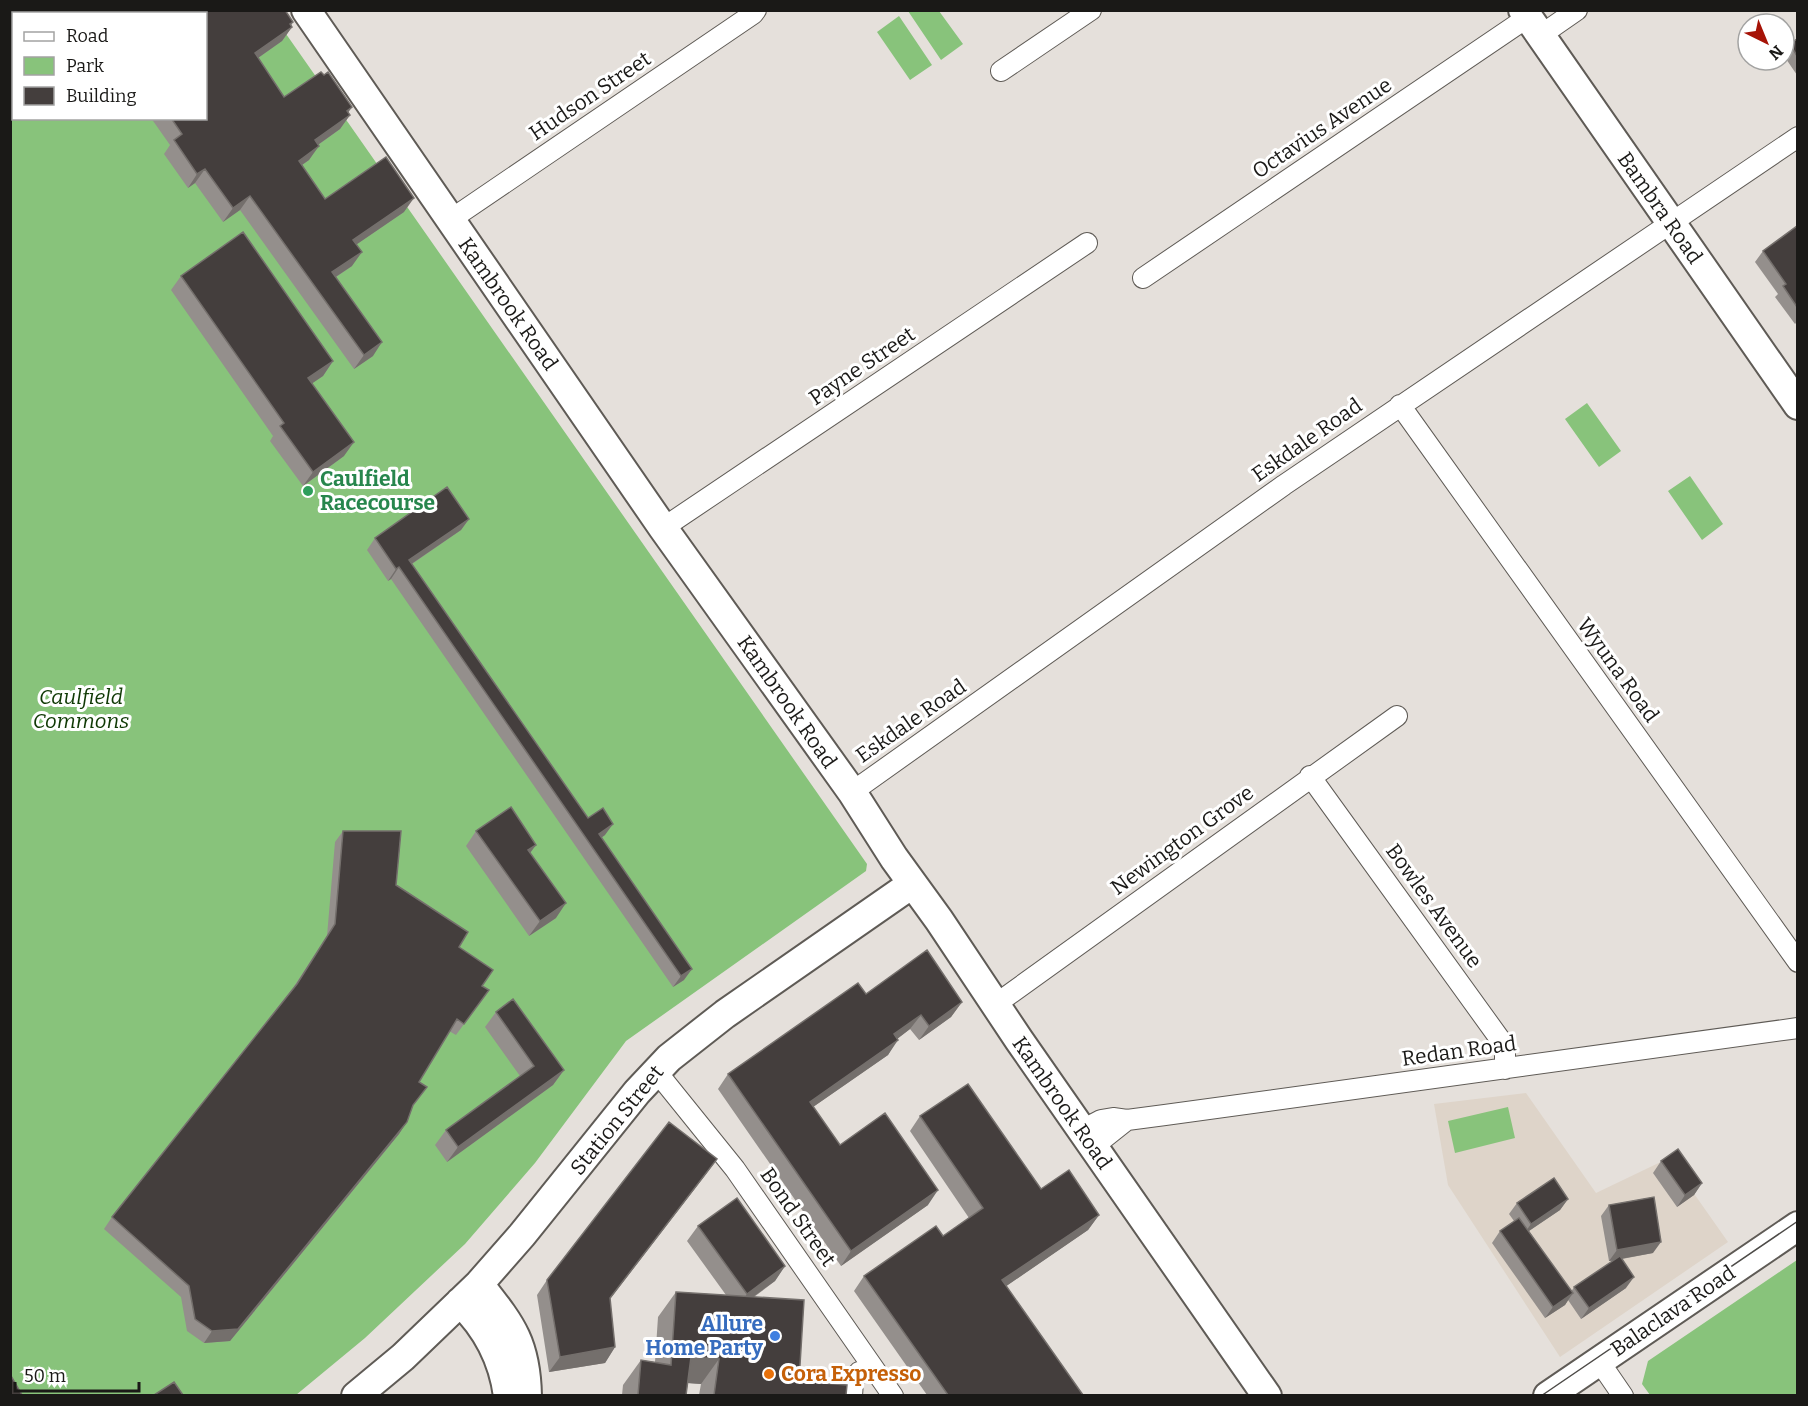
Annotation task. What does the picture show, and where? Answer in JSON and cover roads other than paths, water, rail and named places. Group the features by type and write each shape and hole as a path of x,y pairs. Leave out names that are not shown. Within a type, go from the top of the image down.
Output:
{"street":[{"name":"Kambrook Road","path":"306,10 663,528 852,792 912,884 1267,1395"},
{"name":"Hudson Street","path":"450,220 756,10"},
{"path":"1001,71 1091,10"},
{"name":"Octavius Avenue","path":"1143,278 1530,21 1577,10"},
{"name":"Bambra Road","path":"1530,21 1797,405"},
{"name":"Eskdale Road","path":"852,792 1284,484 1797,136"},
{"name":"Payne Street","path":"663,528 1087,243"},
{"name":"Wyuna Road","path":"1400,405 1797,962"},
{"name":"Newington Grove","path":"996,1004 1397,716"},
{"name":"Bowles Avenue","path":"1311,776 1502,1042 1505,1048 1505,1069"},
{"name":"Station Street","path":"356,1395 403,1357 469,1293 566,1183 656,1071 682,1046 912,884"},
{"name":"Redan Road","path":"1087,1138 1101,1120 1113,1118 1127,1120 1797,1029"},
{"name":"Bond Street","path":"656,1071 735,1169 893,1395"},
{"name":"Balaclava Road","path":"1548,1395 1797,1226"},
{"path":"469,1293 502,1368 508,1395"},
{"path":"469,1293 499,1309 519,1342 526,1372 527,1395"},
{"path":"1599,1361 1623,1395"},
{"path":"852,1395 853,1381 858,1373 865,1370 876,1373"}],"tram line":[{"path":"1541,1396 1798,1221"}],"place":[{"name":"Caulfield Racecourse","path":"308,491"},
{"name":"Allure Home Party","path":"775,1336"},
{"name":"Cora Expresso","path":"769,1374"}],"park label":[{"name":"Caulfield Commons","path":"81,709"}]}
